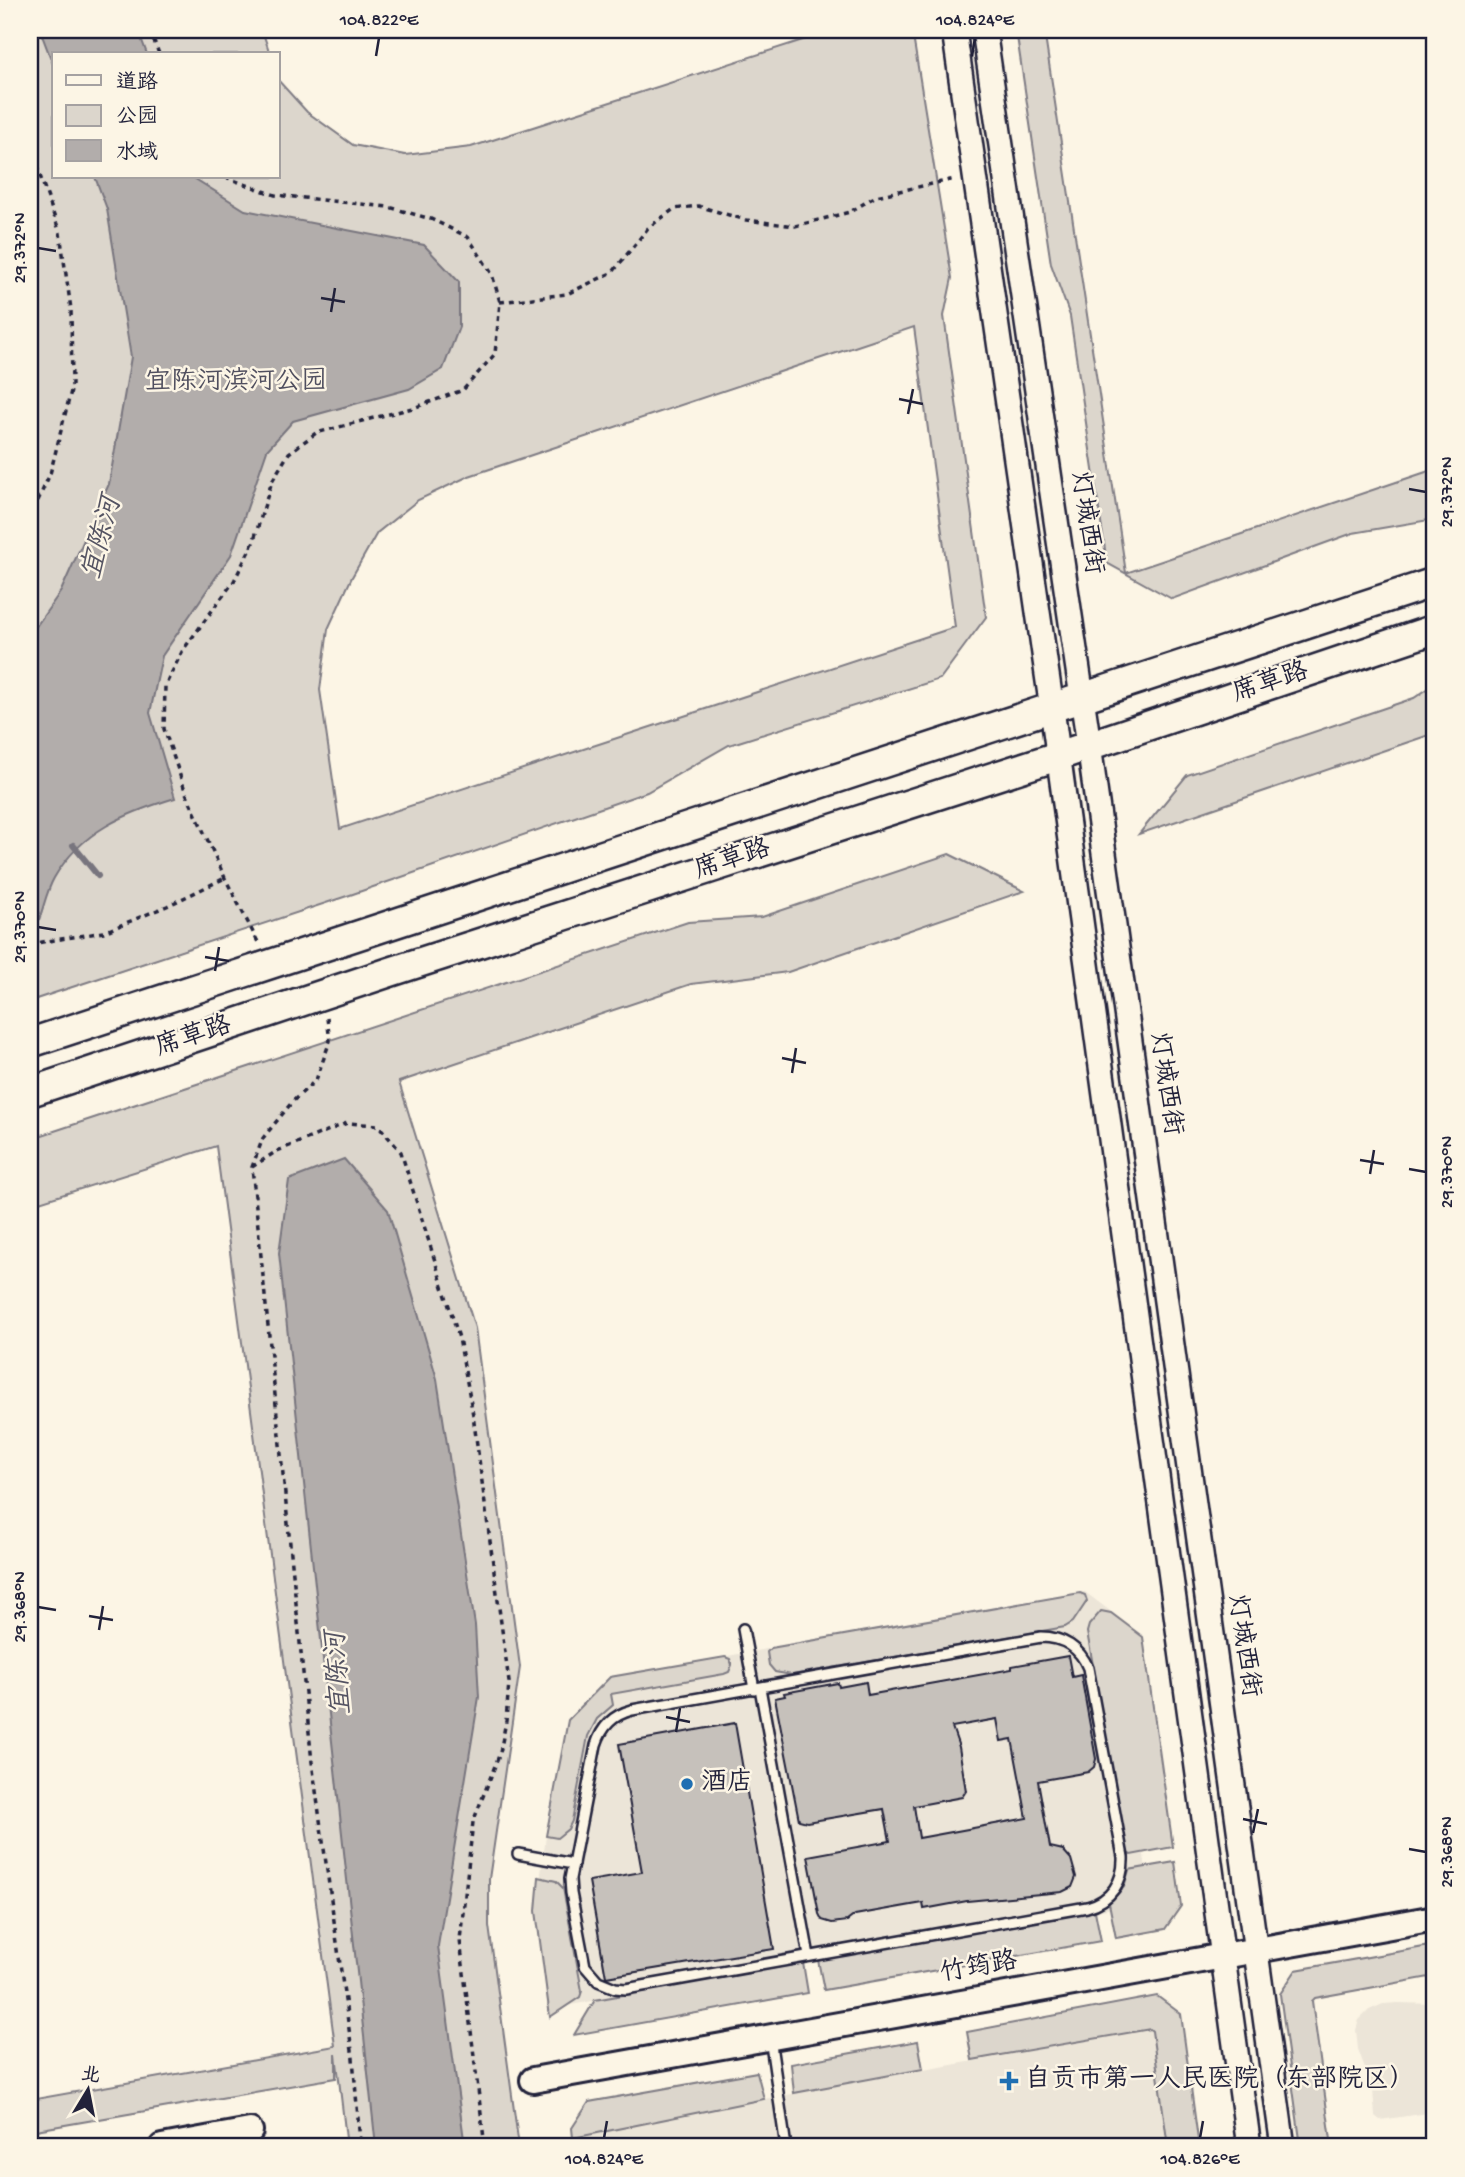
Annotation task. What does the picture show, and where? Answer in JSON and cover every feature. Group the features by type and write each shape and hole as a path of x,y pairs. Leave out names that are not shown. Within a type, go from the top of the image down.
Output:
{"main road":[{"name":"席草路","path":"30,1043 1435,582"},
{"name":"席草路","path":"30,1092 1058,756 1435,629"},
{"name":"竹筠路","path":"533,2080 1435,1918"},
{"path":"162,2147 250,2131"}],"street":[{"path":"954,30 1052,709 1249,2147"},
{"name":"灯城西街","path":"984,30 1083,699 1283,2147"}],"lane":[{"path":"743,1629 809,1956"},
{"path":"1050,1637 1071,1646 1086,1662 1123,1865 1119,1882 1106,1898 1087,1907 626,1989 607,1986 590,1974 582,1958 570,1886 573,1864 601,1731 610,1720 632,1710 1050,1637"},
{"path":"518,1854 573,1864"},
{"path":"769,2037 786,2147"},
{"path":"1427,2147 1435,2135"}],"path":[{"path":"150,30 158,52"},
{"path":"30,147 60,233 71,309 72,387 50,474 30,519"},
{"path":"500,302 567,294 613,272 648,229 674,209 698,206 746,220 795,226 850,212 876,196 974,174"},
{"path":"228,178 275,195 389,207 431,219 468,237 492,274 500,302 495,354 463,390 416,407 316,433 289,453 272,481 253,543 234,581 183,650 165,686 164,729 186,793 225,878 270,964"},
{"path":"30,944 104,932 225,878"},
{"path":"325,995 330,1041 316,1080 293,1101 263,1139 252,1167 312,1762 353,2058 360,2142 358,2147"},
{"path":"252,1167 277,1151 347,1123 378,1125 401,1152 459,1338 474,1415 509,1682 500,1753 473,1822 460,1940 485,2147"}],"shaded area":[{"path":"1085,1592 1110,1611 1150,1898 1147,1902 548,2009 536,1911 546,1836 568,1720 610,1677"},
{"path":"1383,2004 1435,2004 1435,2112 1380,2120 1375,2116 1373,2090 1358,2049 1356,2030 1359,2020 1369,2010"},
{"name":"自贡市第一人民医院（东部院区）","path":"1150,2029 1168,2147 574,2147 573,2138 764,2099"}],"green space":[{"name":"宜陈河滨河公园","path":"30,30 262,30 269,52 52,52 52,178 280,178 280,82 307,112 353,145 405,155 471,147 834,30 912,30 952,278 944,316 986,617 940,679 729,745 647,792 350,895 30,1001","holes":["914,327 955,627 340,829 320,690 328,629 352,577 377,533 418,500 469,476"]},
{"path":"1016,30 1044,30 1126,573 1435,469 1435,519 1353,533 1172,599 1107,563 1070,316 1051,264"},
{"path":"1435,684 1435,733 1139,834 1187,775 1414,698"},
{"path":"949,854 1024,891 788,972 691,984 399,1082 475,1328 520,1667 489,1879 489,1926 519,2147 347,2147 336,2054 336,2078 30,2131 30,2100 335,2046 216,1146 30,1205 30,1139 688,922 762,917"},
{"path":"1080,1593 1085,1595 1087,1601 1073,1622 1065,1627 792,1675 775,1672 769,1665 767,1652 771,1648"},
{"path":"1101,1611 1111,1613 1143,1637 1173,1847 1131,1855 1127,1853 1087,1632 1089,1625"},
{"path":"725,1657 730,1659 732,1665 729,1672 724,1674 611,1694 613,1705 597,1719 588,1736 572,1821 568,1829 557,1838 546,1836 568,1720 610,1677"},
{"path":"1175,1862 1181,1906 1165,1929 1116,1938 1109,1903 1124,1887 1129,1870"},
{"path":"539,1877 556,1881 563,1888 582,1991 580,1997 550,2017 536,1911"},
{"path":"1095,1911 1101,1941 824,1990 818,1960"},
{"path":"1435,1945 1435,1976 1315,1998 1312,2001 1332,2147 1301,2147 1280,1994 1296,1970"},
{"path":"803,1963 808,1993 574,2035 595,2000"},
{"path":"1157,1996 1181,2014 1199,2147 1168,2147 1150,2029 972,2060 967,2032"},
{"path":"918,2041 923,2069 794,2093 791,2064"},
{"path":"757,2072 764,2099 573,2138 572,2128 589,2102"}],"water":[{"path":"40,30 138,30 146,52 52,52 52,62"},
{"path":"95,178 194,178 245,210 424,245 459,282 459,327 443,369 409,389 293,421 267,450 231,555 162,656 150,713 175,798 139,810 91,836 77,848 54,878 39,920 30,921 30,635 61,591 109,484 131,357 107,209"},
{"path":"344,1159 388,1210 437,1379 475,1625 479,1697 438,1946 465,2147 376,2147 279,1253 289,1180"}],"building":[{"path":"1068,1656 1072,1677 1081,1675 1096,1759 1094,1767 1088,1772 1038,1781 1050,1847 1063,1850 1071,1859 1076,1877 1072,1887 1062,1892 967,1901 924,1909 923,1903 855,1915 847,1921 832,1923 822,1920 808,1856 890,1841 884,1809 807,1822 799,1820 775,1698 785,1696 784,1693 838,1683 839,1687 866,1682 868,1695 1012,1669 1012,1666","holes":["997,1719 1001,1741 1012,1739 1027,1818 919,1838 914,1806 962,1797 966,1791 959,1747 952,1727"]},
{"path":"735,1723 774,1949 606,1977 589,1881 642,1872 619,1744"}],"waterway":[{"name":"宜陈河","path":"73,845 98,876"}],"place":[{"name":"酒店","path":"687,1784"},
{"name":"自贡市第一人民医院（东部院区）","path":"1009,2081"}]}
